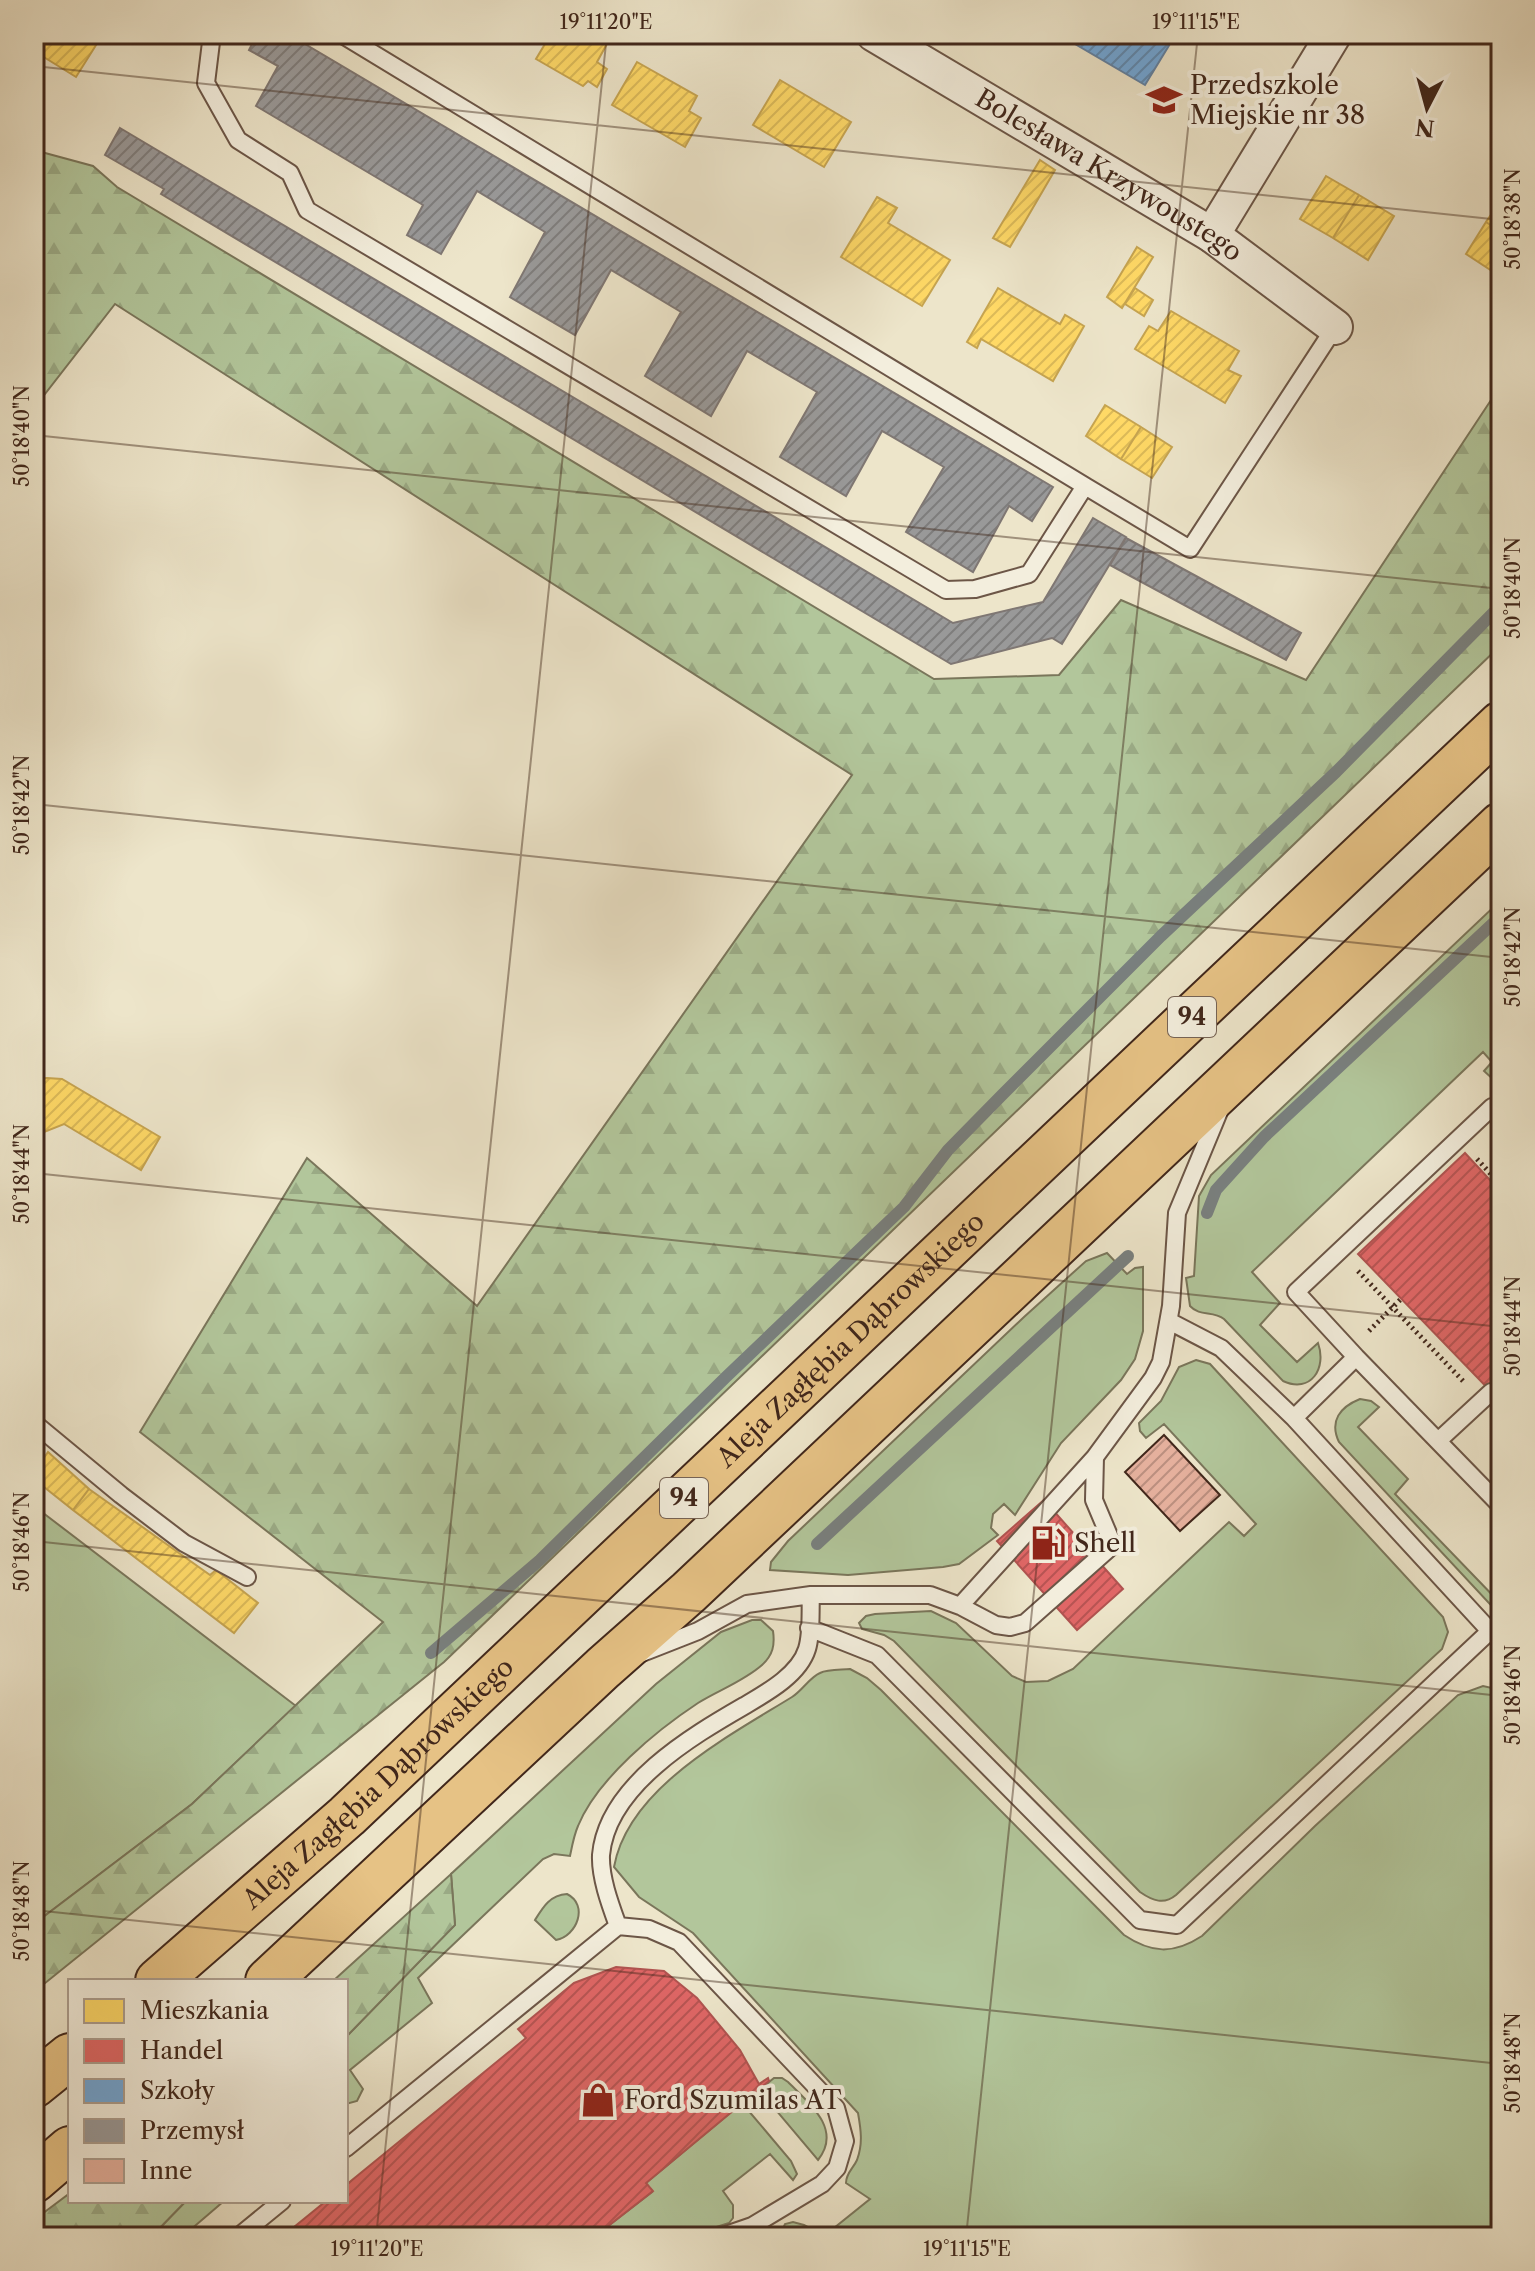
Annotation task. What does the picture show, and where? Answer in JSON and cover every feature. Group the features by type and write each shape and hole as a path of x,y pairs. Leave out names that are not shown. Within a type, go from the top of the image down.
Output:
{"main road":[{"name":"Aleja Zagłębia Dąbrowskiego","path":"160,1979 358,1805 1501,724"},
{"path":"270,1979 603,1668 701,1581 1501,825"},
{"path":"34,2058 68,2042"},
{"path":"34,2085 68,2058"},
{"path":"34,2180 68,2151"}],"street":[{"name":"Bolesława Krzywoustego","path":"874,34 1212,235 1335,327"},
{"path":"1212,235 1334,34"}],"lane":[{"path":"212,34 206,83 238,140 290,173 307,210 946,590 975,589 1029,574 1085,486"},
{"path":"341,34 1190,549 1335,327"},
{"path":"960,1606 1095,1457 1153,1378 1161,1362 1169,1321 1177,1213 1233,1078"},
{"path":"1501,1115 1492,1107 1296,1292 1501,1506"},
{"path":"809,1628 877,1655 1140,1920 1177,1925 1496,1636 1294,1418 1221,1348 1169,1321"},
{"path":"1294,1418 1356,1357"},
{"path":"1438,1441 1486,1396"},
{"path":"34,1423 184,1543 247,1577"},
{"path":"603,1668 698,1631 747,1604 811,1595 930,1595 960,1606 996,1625 1010,1627 1025,1623 1113,1545 1094,1500 1095,1457"},
{"path":"618,1926 607,1891 601,1855 609,1828 622,1802 644,1777 682,1743 783,1680 807,1651 811,1595"},
{"path":"348,2146 618,1926 649,1929 679,1942 836,2108 845,2141 837,2168 822,2184 754,2232 720,2237"},
{"path":"238,2237 280,2203"}],"path":[{"path":"1339,1251 1486,1396"},
{"path":"1393,1307 1402,1298"}],"green space":[{"path":"34,150 93,166 117,187 934,679 1059,675 1121,600 1306,680 1493,397 1501,402 1501,645 444,1662 34,1992 34,1924 192,1804 383,1622 140,1432 307,1158 477,1306 852,775 115,304 34,408"},
{"path":"1501,900 1501,1075 1495,1081 1484,1071 1492,1062 1483,1052 1252,1272 1280,1303 1260,1325 1297,1362 1318,1343 1320,1361 1314,1376 1302,1384 1283,1381 1224,1319 1190,1306 1186,1278 1194,1276 1199,1196 1211,1175"},
{"path":"1107,1253 1127,1274 1143,1267 1143,1331 1135,1359 1121,1380 1061,1443 1015,1515 1004,1504 993,1514 991,1528 998,1535 959,1564 943,1567 848,1575 770,1570 771,1562 788,1541 1024,1317 1086,1261"},
{"path":"1196,1360 1210,1364 1443,1617 1448,1632 1442,1649 1176,1895 1158,1901 1140,1892 894,1641 862,1629 859,1623 866,1616 875,1614 931,1611 956,1623 1012,1676 1026,1682 1048,1681 1073,1669 1229,1522 1244,1536 1256,1524 1164,1424 1146,1438 1140,1431 1139,1423 1161,1401 1179,1367"},
{"path":"1360,1399 1371,1401 1379,1407 1358,1427 1408,1479 1395,1494 1501,1604 1501,1616 1339,1442 1335,1428 1338,1416 1347,1406"},
{"path":"34,1506 296,1706 192,1804 34,1924"},
{"path":"752,1620 761,1620 773,1631 774,1641 769,1657 755,1671 706,1698 647,1741 614,1774 587,1808 577,1829 570,1856 554,1854 543,1859 418,1978 432,2003 350,2070 363,2089 357,2101 348,2103 348,2035 455,1925 451,1874 656,1684 721,1632"},
{"path":"850,1669 881,1690 1124,1935 1144,1945 1162,1949 1172,1949 1202,1936 1315,1826 1458,1695 1483,1686 1501,1690 1501,2237 779,2237 785,2224 793,2222 824,2236 870,2199 846,2183 860,2148 858,2113 693,1933 639,1897 614,1867 623,1839 639,1813 685,1767 792,1697 816,1675"},
{"path":"451,1874 455,1925 348,2035 348,1979 335,1979"},
{"path":"567,1894 578,1905 578,1920 570,1933 556,1940 535,1920 552,1899"},
{"path":"774,2078 788,2082 820,2117 827,2138 818,2160 759,2090"},
{"path":"742,2103 791,2161 797,2174 793,2180 770,2154 723,2191 733,2205 733,2218 729,2223 685,2237 594,2237 652,2192 646,2183"},
{"path":"68,2194 68,2203 184,2203 151,2237 34,2237 34,2220"},
{"path":"184,2203 222,2203 182,2237 151,2237"}],"building: Mieszkania":[{"path":"34,34 103,34 76,77 34,51"},
{"path":"551,34 595,34 608,42 597,62 607,69 597,87 588,81 583,86 536,59"},
{"path":"637,62 697,96 689,111 701,118 685,147 612,105"},
{"path":"780,80 851,122 824,167 753,125"},
{"path":"1040,160 1055,170 1010,247 993,238"},
{"path":"1326,176 1359,195 1333,238 1300,219"},
{"path":"1359,195 1394,216 1368,260 1333,238"},
{"path":"877,197 897,208 888,223 950,260 922,306 841,257"},
{"path":"1501,200 1501,232 1486,222"},
{"path":"1486,222 1501,232 1501,277 1466,254"},
{"path":"1137,247 1153,257 1122,308 1107,297"},
{"path":"998,288 1060,324 1065,315 1084,326 1053,381 981,339 977,348 967,342"},
{"path":"1135,288 1153,300 1144,316 1125,304"},
{"path":"1171,311 1239,351 1228,370 1241,376 1225,403 1135,349 1149,326 1158,331"},
{"path":"1105,405 1141,427 1121,459 1086,436"},
{"path":"1141,427 1172,447 1152,478 1121,459"},
{"path":"34,1079 62,1079 160,1137 141,1170 64,1124 34,1136"},
{"path":"48,1452 89,1489 73,1510 34,1479 34,1472"},
{"path":"89,1489 210,1575 216,1570 258,1603 234,1633 73,1510"}],"building: Handel":[{"path":"1465,1153 1501,1192 1501,1402 1358,1254"},
{"path":"1044,1500 1123,1589 1077,1630 997,1541"},
{"name":"Ford Szumilas AT","path":"616,1967 664,1971 697,1998 740,2050 759,2084 768,2078 769,2081 646,2183 653,2191 594,2237 292,2237 288,2232 324,2203 348,2203 348,2183 526,2038 518,2029 574,1983"}],"building: Szkoły":[{"path":"1058,34 1176,34 1145,85"}],"building: Przemysł":[{"path":"257,34 288,34 1053,487 1032,521 1009,506 973,572 906,532 944,467 882,431 846,496 780,457 817,392 747,351 711,416 645,376 681,312 611,270 575,335 510,297 545,232 477,191 441,254 407,235 423,205 256,106 278,66 249,50"},
{"path":"120,128 953,623 1043,602 1093,518 1126,537 1062,644 1052,638 951,664 161,194 164,189 105,155"},
{"path":"1126,538 1301,633 1286,660 1110,565"}],"building: Inne":[{"path":"1164,1435 1220,1495 1180,1531 1125,1472"}],"waterway":[{"path":"431,1653 540,1560 904,1207 948,1150 1003,1094 1161,936 1336,772 1501,605"},
{"path":"1207,1213 1216,1190 1264,1137 1501,916"},
{"path":"817,1544 1128,1256"}],"place":[{"name":"Przedszkole Miejskie nr 38","path":"1164,100"},
{"name":"Shell","path":"1048,1543"},
{"name":"Ford Szumilas AT","path":"598,2100"}]}
